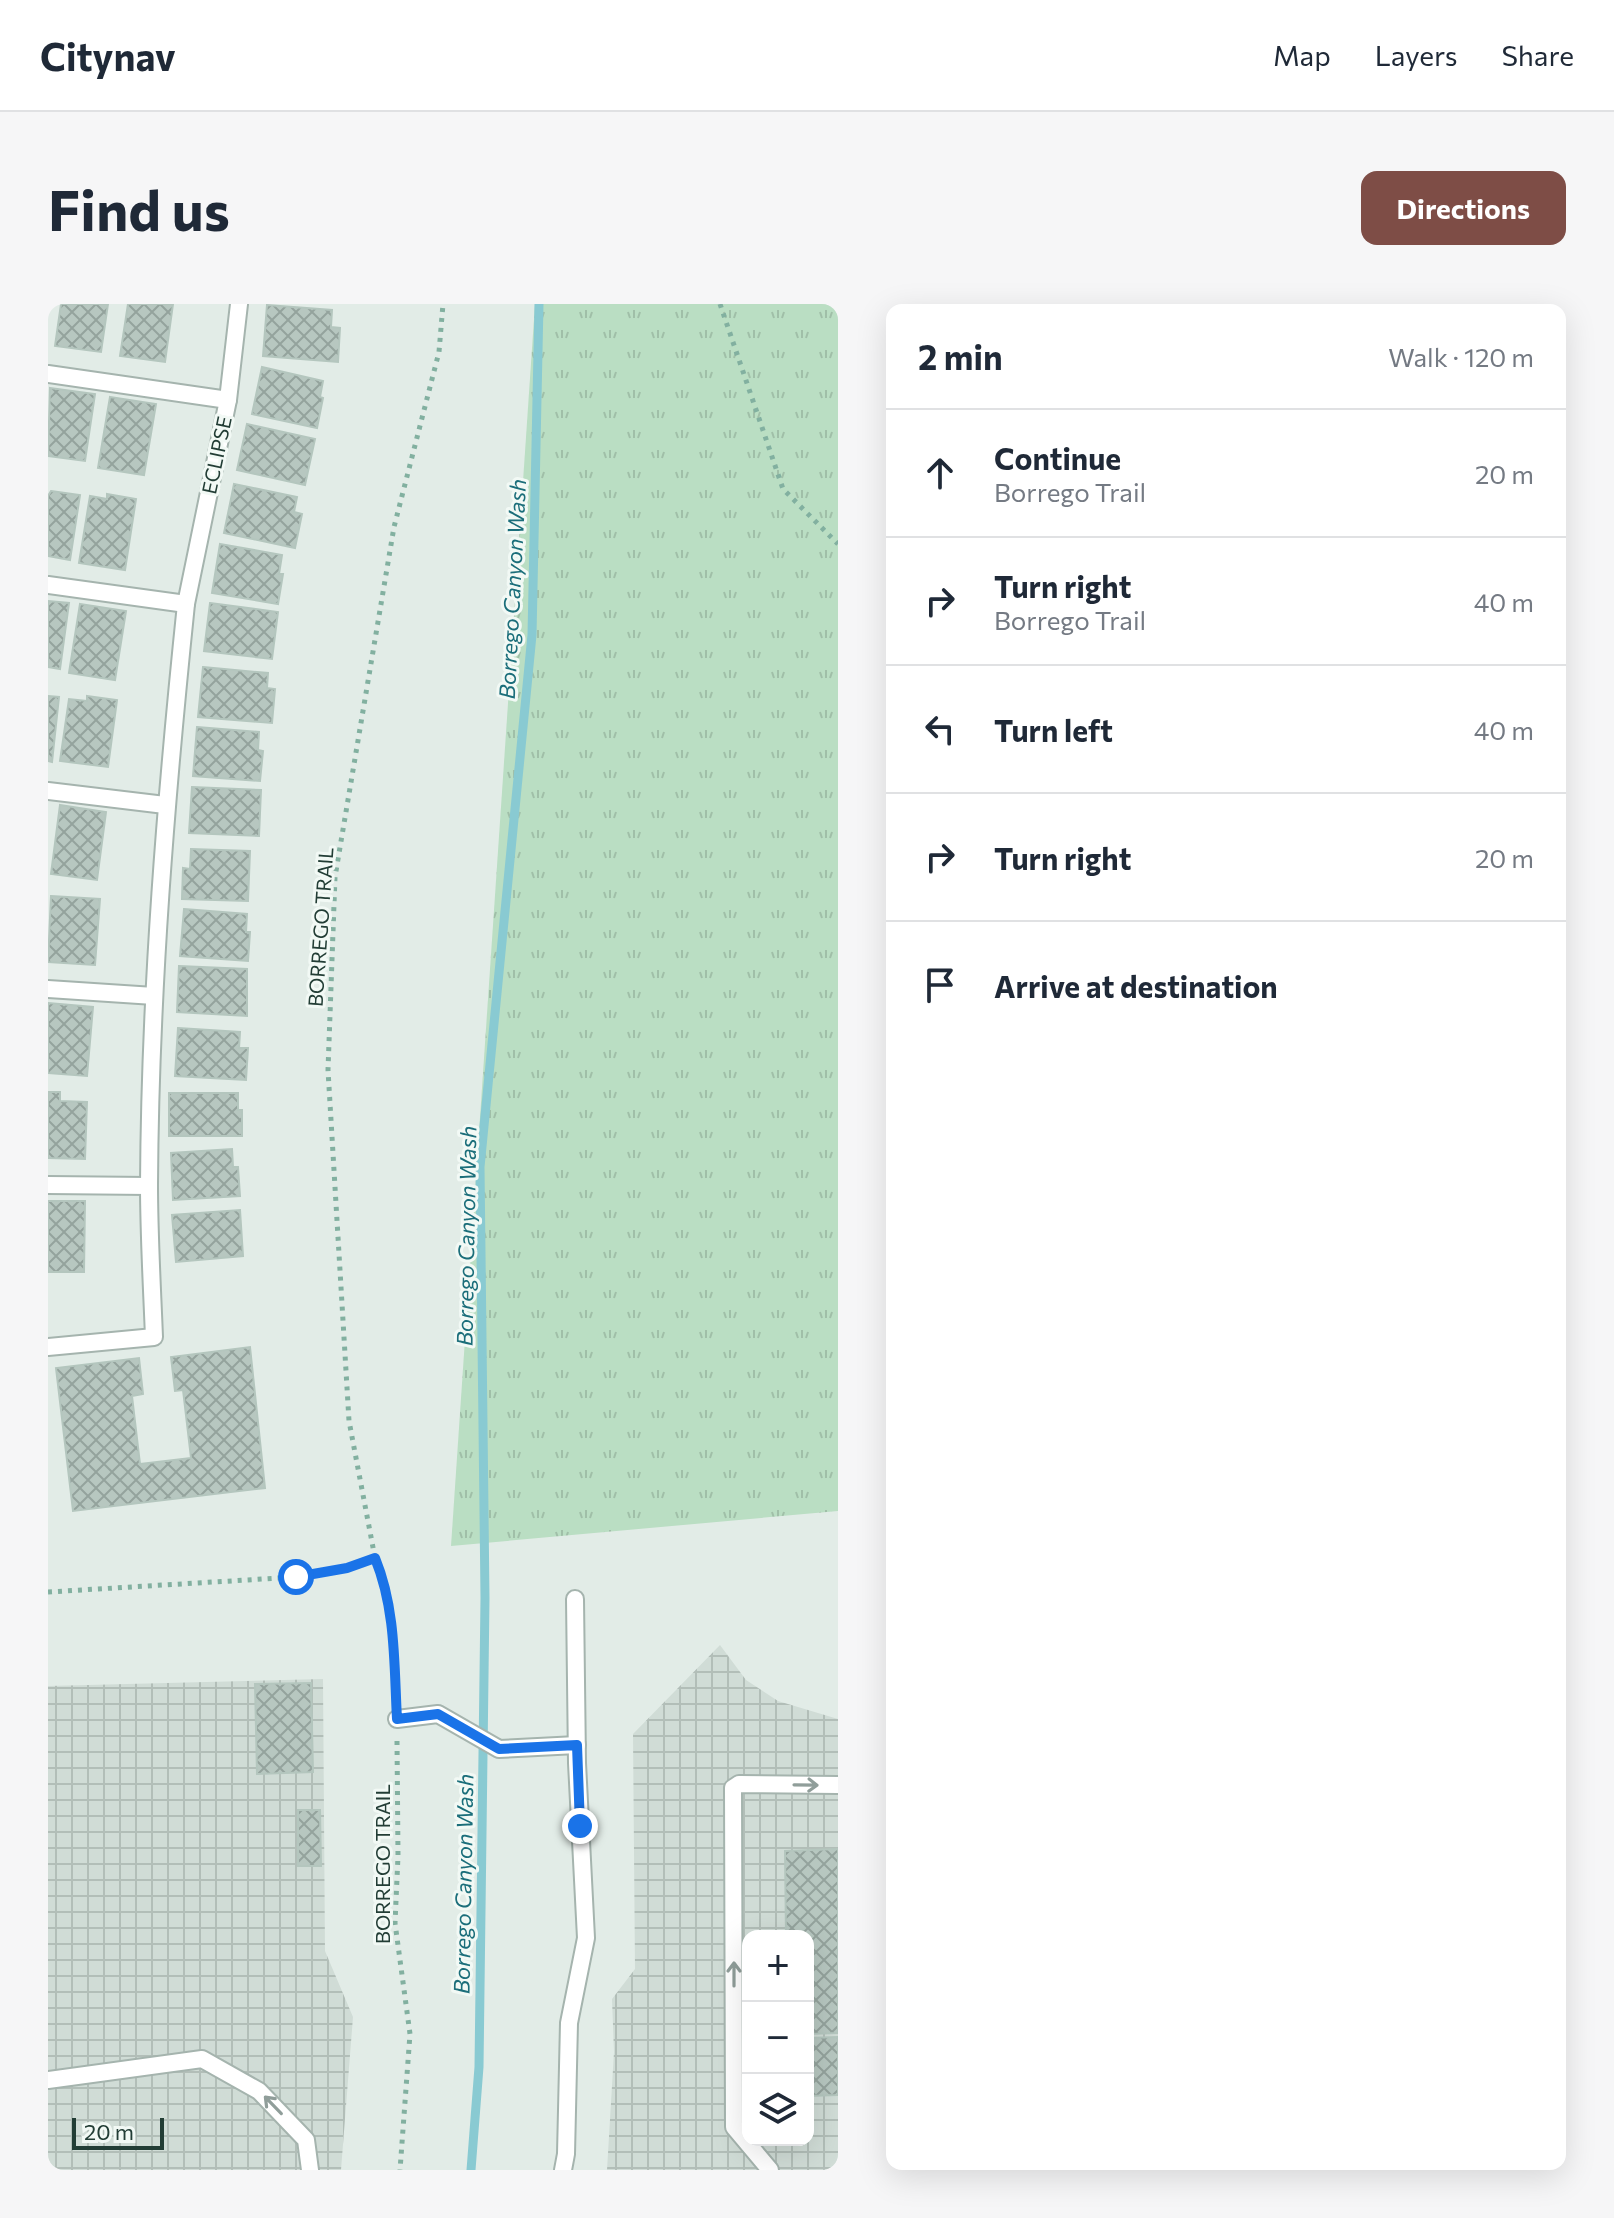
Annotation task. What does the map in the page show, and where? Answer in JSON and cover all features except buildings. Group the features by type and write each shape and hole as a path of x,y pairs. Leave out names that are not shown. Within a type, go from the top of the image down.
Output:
{"lane":[{"name":"ECLIPSE","path":"48,1347 154,1337 149,1186 154,996 165,805 186,604 228,400 239,304"},
{"path":"48,374 228,400"},
{"path":"48,585 186,604"},
{"path":"48,791 165,805"},
{"path":"48,989 154,996"},
{"path":"48,1185 149,1186"},
{"path":"563,2170 569,2023 586,1938 577,1745 575,1599"},
{"path":"397,1719 438,1714 499,1749 577,1745"},
{"path":"770,2170 734,2127 733,1788 739,1784 838,1785"},
{"path":"48,2080 202,2059 259,2091 306,2140 310,2170"}],"path":[{"name":"BORREGO TRAIL","path":"400,2170 410,2034 395,1923 397,1719 392,1630 386,1584 375,1558 349,1421 328,1070 335,877 394,527 439,352 443,304"},
{"path":"720,304 783,489 838,544"},
{"path":"48,1592 296,1577 347,1568 375,1558"}],"shaded area":[{"path":"720,1645 746,1680 778,1701 838,1719 838,2170 607,2170 614,2052 612,1999 635,1969 633,1734"},
{"path":"323,1679 325,1951 353,2017 341,2170 48,2170 48,1686"}],"green space":[{"path":"535,304 838,304 838,1511 451,1546"}],"waterway":[{"name":"Borrego Canyon Wash","path":"471,2170 479,2067 485,1598 480,1167 532,635 539,304"}],"route":[{"path":"296,1577 347,1568 375,1558 386,1584 397,1719 438,1714 499,1749 577,1745 580,1826"}]}
